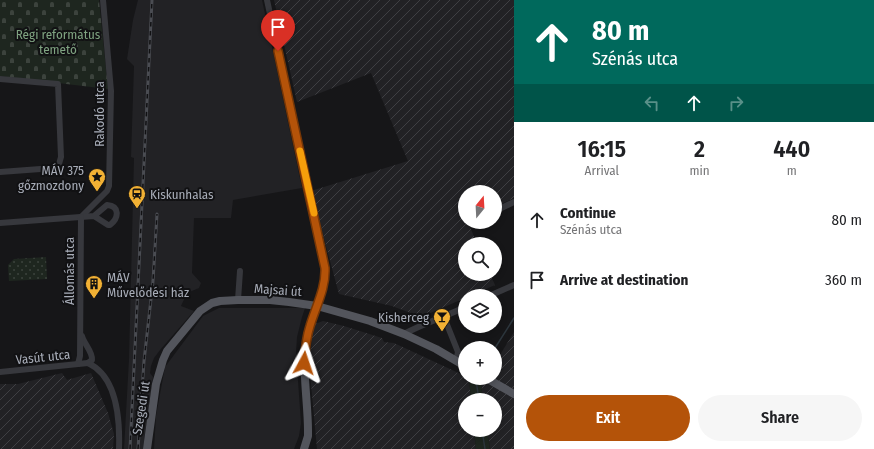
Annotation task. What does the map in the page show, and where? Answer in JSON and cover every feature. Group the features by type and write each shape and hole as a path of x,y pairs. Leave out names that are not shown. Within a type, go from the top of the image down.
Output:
{"main road":[{"name":"Majsai út","path":"159,371 167,351 200,311 212,303 238,300 270,300 317,306 332,310 404,334 436,349 456,361"},
{"path":"304,449 308,431 304,350 310,325 317,306"},
{"path":"310,325 320,313 326,310 332,310"},
{"name":"Szegedi út","path":"147,449 155,388 159,371"},
{"path":"498,385 514,394"}],"street":[{"name":"Rakodó utca","path":"81,217 109,189 112,91 103,0"},
{"path":"267,0 325,268 324,283 317,306"},
{"path":"0,79 58,84 61,157 59,164 54,168 0,172"},
{"path":"502,208 514,202"},
{"path":"0,223 94,216"},
{"name":"Állomás utca","path":"78,364 80,356 81,217"},
{"path":"238,300 240,272"},
{"path":"502,290 514,285"},
{"path":"404,334 458,310"},
{"path":"444,317 458,352 456,361"},
{"name":"Állomás utca","path":"80,326 83,339 92,357 92,360 88,363"},
{"path":"88,363 93,365 104,376 112,391 117,412 119,449"},
{"name":"Vasút utca","path":"0,372 88,363"}],"shaded area":[{"path":"138,0 262,0 302,188 233,200 231,218 194,218 192,273 201,283 199,288 187,293 181,306 194,311 160,350 154,358 151,366 150,373 153,377 143,449 124,449 129,359 134,158 131,157 134,66 127,59 133,20"},
{"path":"274,0 514,0 514,198 502,204 502,185 458,185 458,229 471,229 474,237 458,237 458,281 493,281 495,285 486,289 458,289 458,301 421,317 392,306 339,294 311,191 408,161 371,73 297,102"},
{"path":"219,308 305,308 297,337 296,353 301,423 299,436 294,449 154,449 156,416 165,367 203,316"},
{"path":"323,321 382,338 384,342 394,343 458,373 458,385 470,385 470,393 458,393 458,437 475,437 476,449 317,449 310,373 310,355 315,324"},
{"path":"514,332 514,449 490,449 488,437 502,437 502,393 482,393 481,385 502,385 502,352"},
{"path":"62,373 67,380 91,373 108,413 114,434 113,449 0,449 0,384 18,384"}],"green space":[{"name":"Régi református temető","path":"0,0 99,0 108,89 0,76"},
{"path":"46,257 47,279 9,281 8,265 14,259"},
{"path":"470,385 481,385 482,393 470,393"},
{"path":"475,437 488,437 490,449 476,449"}],"waterway":[{"path":"499,341 514,318"},
{"path":"477,385 478,393"},
{"path":"483,437 485,449"}],"railway":[{"path":"130,449 152,0"},
{"path":"138,449 144,361 153,281 157,214"}],"slow traffic":[{"path":"300,151 314,213"}],"place":[{"name":"MÁV 375 gőzmozdony","path":"97,192"},
{"name":"Kiskunhalas","path":"137,209"},
{"name":"MÁV Művelődési ház","path":"94,299"},
{"name":"Kisherceg","path":"442,332"}],"route":[{"path":"278,51 325,268 324,283 306,340 304,363"}]}
